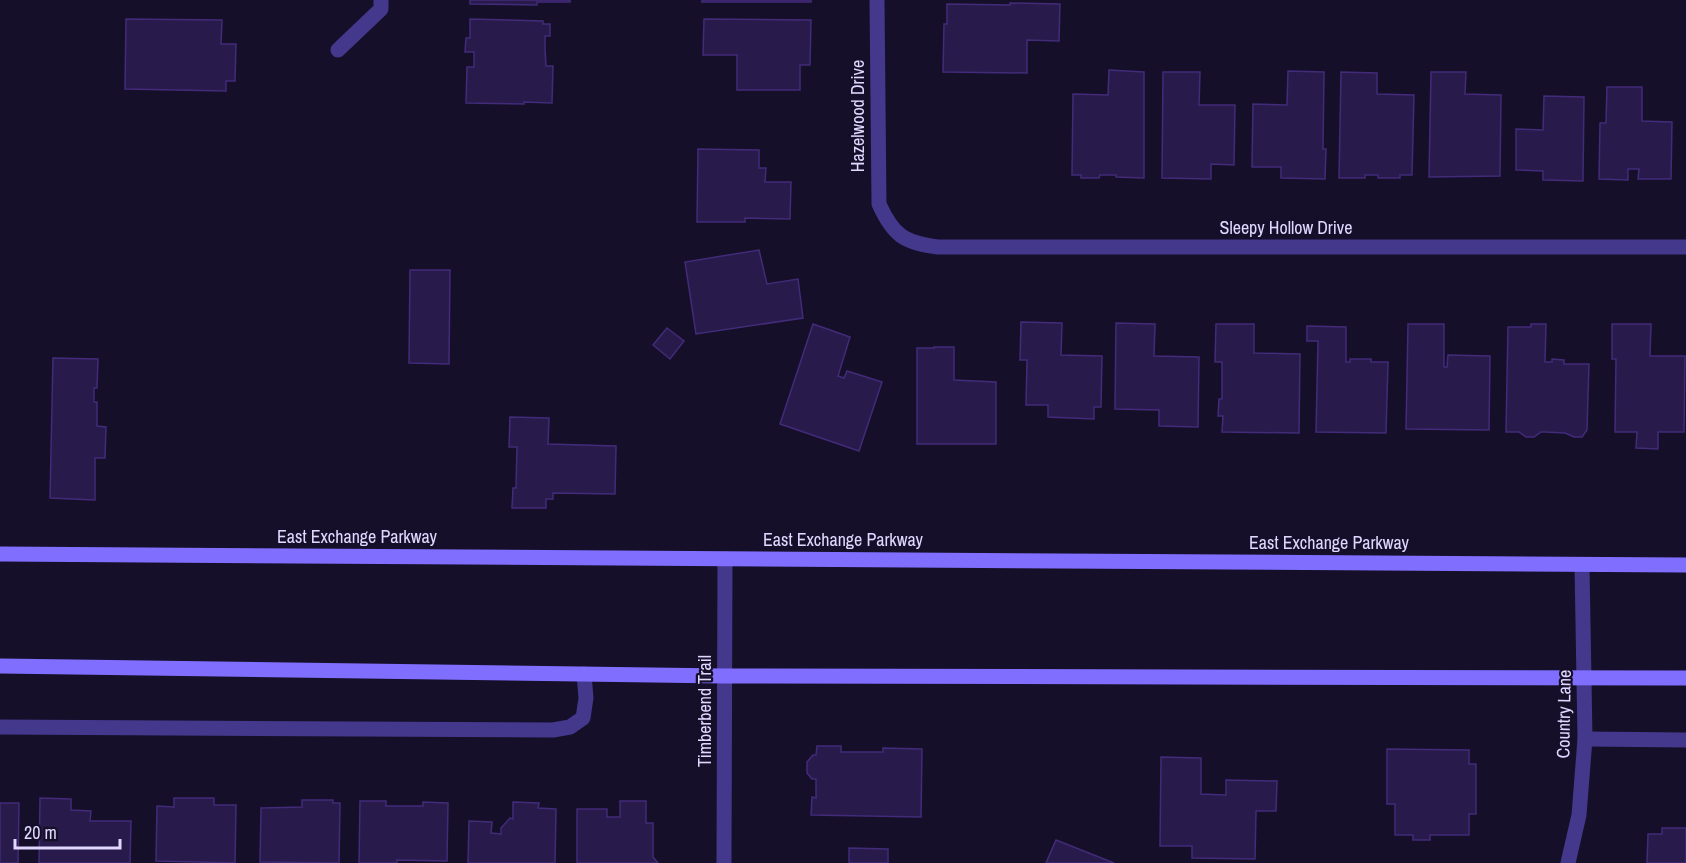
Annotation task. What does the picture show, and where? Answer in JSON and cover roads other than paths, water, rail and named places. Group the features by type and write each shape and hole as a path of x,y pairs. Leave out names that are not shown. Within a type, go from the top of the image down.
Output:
{"main road":[{"name":"East Exchange Parkway","path":"0,554 1686,565"},
{"path":"0,666 724,676 1686,678"}],"street":[{"path":"338,51 381,9 381,0"},
{"name":"Hazelwood Drive","path":"877,0 877,185 879,204 892,228"},
{"name":"Sleepy Hollow Drive","path":"892,228 901,236 918,244 938,247 1686,248"},
{"name":"Timberbend Trail","path":"724,863 725,559"},
{"name":"Country Lane","path":"1568,863 1579,816 1586,739 1582,565"},
{"path":"0,727 553,730 570,727 583,718 586,698 584,674"},
{"path":"1586,739 1686,740"}]}
